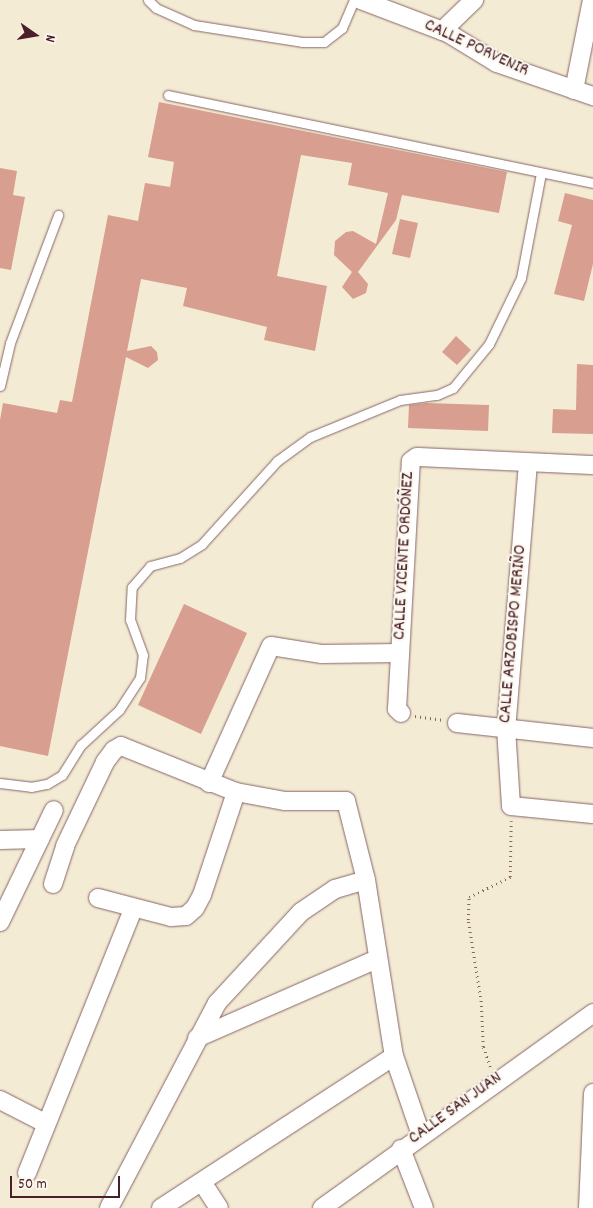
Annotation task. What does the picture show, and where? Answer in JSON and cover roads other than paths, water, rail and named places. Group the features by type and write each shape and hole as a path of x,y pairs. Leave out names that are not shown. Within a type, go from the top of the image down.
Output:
{"street":[{"name":"CALLE PORVENIR","path":"361,0 442,31 493,61 593,96"},
{"path":"442,31 474,0"},
{"path":"574,90 592,0"},
{"name":"CALLE VICENTE ORDÓÑEZ","path":"401,713 397,709 411,461 417,457 593,465"},
{"name":"CALLE ARZOBISPO MERIÑO","path":"528,463 506,728 511,806 593,814"},
{"path":"209,783 271,646 322,654 400,652"},
{"path":"457,723 593,738"},
{"path":"53,884 65,846 114,750 121,746 134,749 209,783 236,792 284,801 346,801 366,880 377,959 394,1056 421,1135"},
{"path":"98,898 171,917 186,916 195,908 236,792"},
{"path":"0,922 54,810"},
{"path":"0,840 40,840"},
{"path":"109,1208 217,1003 301,912 335,889 366,880"},
{"path":"27,1173 45,1123 134,908"},
{"path":"197,1038 377,959"},
{"name":"CALLE SAN JUAN","path":"322,1208 495,1081 593,1013"},
{"path":"161,1208 394,1056"},
{"path":"588,1208 593,1093"},
{"path":"0,1100 45,1123"},
{"path":"401,1149 424,1208"},
{"path":"202,1182 219,1208"}],"lane":[{"path":"148,0 156,8 194,25 302,42 324,42 342,28 354,0"},
{"path":"168,95 593,184"},
{"path":"0,783 31,787 47,784 62,775 81,745 118,710 130,694 140,678 143,655 130,620 132,587 150,566 180,558 202,544 277,461 310,437 400,400 437,395 453,388 489,344 521,278 541,172"},
{"path":"0,386 10,343 58,215"},
{"path":"0,339 10,343"}]}
